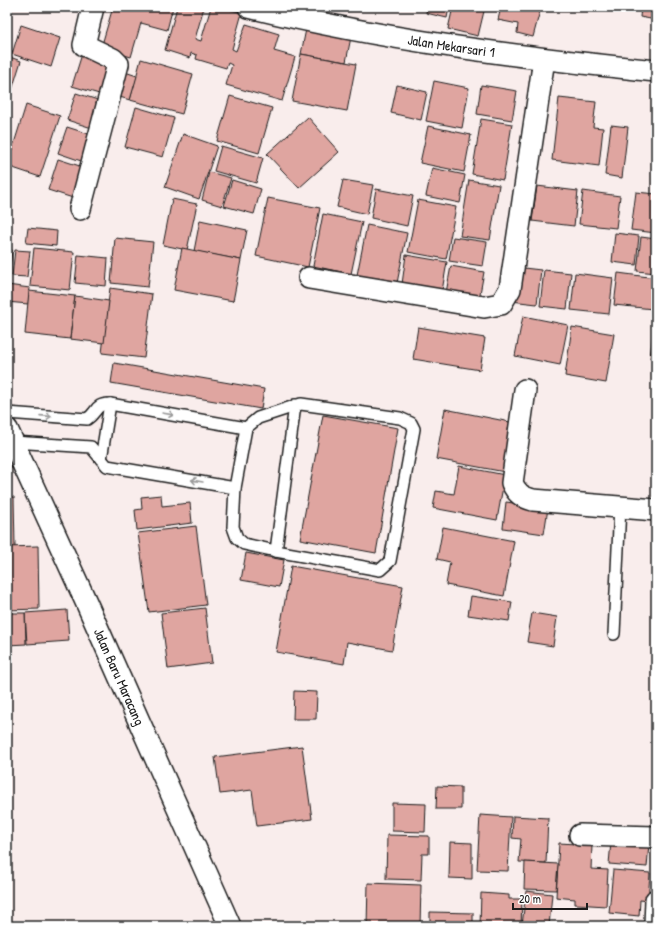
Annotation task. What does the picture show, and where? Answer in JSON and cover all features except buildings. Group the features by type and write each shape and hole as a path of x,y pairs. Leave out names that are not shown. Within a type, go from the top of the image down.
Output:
{"street":[{"path":"80,209 118,64 113,59 84,45 93,7"},
{"name":"Jalan Mekarsari 1","path":"249,7 293,18 431,42 544,59 656,71"},
{"path":"309,278 484,307 501,304 510,289 544,59"},
{"path":"525,390 512,483 516,491 523,498 656,510"},
{"name":"Jalan Baru Maracang","path":"10,435 91,611 230,926"},
{"path":"580,835 656,837"},
{"path":"654,925 656,900"}],"lane":[{"path":"7,413 87,419 94,415 97,408 101,404 110,404 246,428"},
{"path":"101,459 110,404"},
{"path":"276,551 294,405"},
{"path":"294,405 332,408 400,418 411,423 414,429 390,561 385,567 380,570 276,551 244,544 237,538 233,527 235,488 246,428 258,418 294,405"},
{"path":"10,435 91,447 107,466 235,488"},
{"path":"614,634 620,506"}]}
